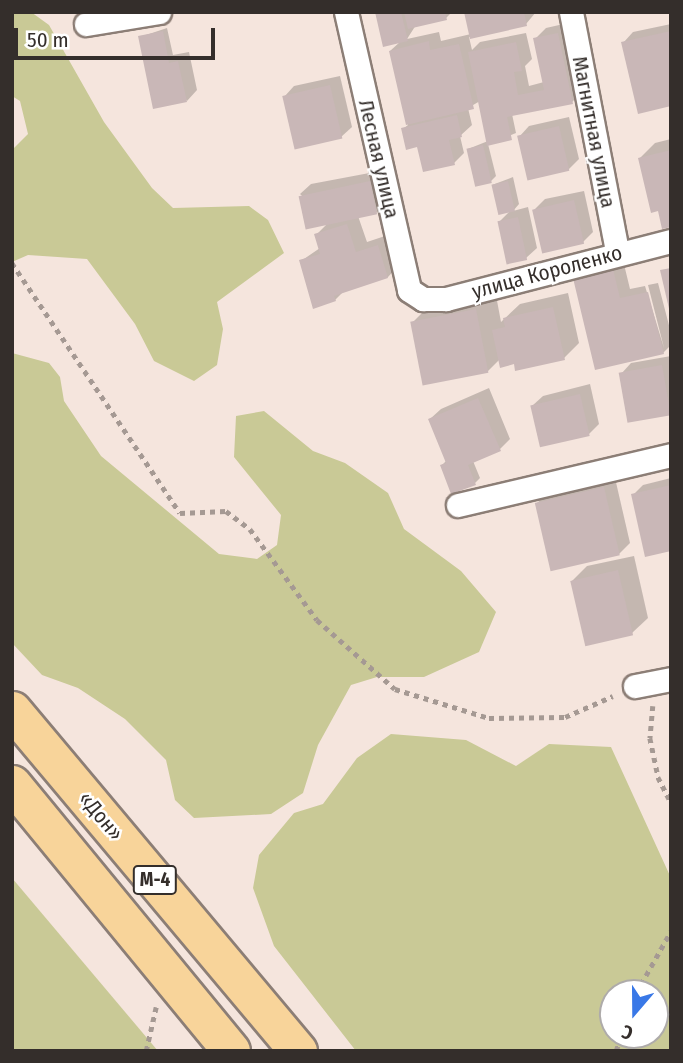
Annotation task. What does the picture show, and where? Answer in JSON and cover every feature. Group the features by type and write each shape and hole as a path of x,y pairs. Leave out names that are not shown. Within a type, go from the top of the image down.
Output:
{"highway":[{"name":"«Дон»","path":"12,710 298,1051"},
{"name":"М-4","path":"12,784 231,1051"}],"street":[{"path":"86,24 159,12"},
{"name":"Лесная улица","path":"346,12 405,276 409,290 423,299"},
{"name":"Магнитная улица","path":"571,12 617,253"},
{"name":"улица Короленко","path":"423,299 446,299 671,241"},
{"path":"458,505 671,455"}],"path":[{"path":"12,262 180,513 226,511 250,529 317,620 395,690 489,718 540,718 565,717 654,682 650,738 658,777 671,803"},
{"path":"644,979 671,931"},
{"path":"146,1051 158,1000"}],"green space":[{"path":"12,12 31,12 49,25 104,122 152,188 173,208 249,206 268,220 284,253 217,302 223,329 217,365 194,381 154,361 135,324 87,259 28,255 12,262 12,150 28,134 20,101 12,96"},
{"path":"12,353 49,363 60,377 64,401 101,456 219,554 257,559 277,545 281,515 234,457 236,416 264,411 313,451 345,463 388,493 404,529 461,571 496,612 479,652 424,677 377,677 351,685 318,745 303,793 271,814 194,818 175,800 166,760 125,719 78,688 42,675 12,643"},
{"path":"391,734 466,740 516,766 549,744 611,747 671,878 671,1051 356,1051 274,946 253,888 259,855 294,813 323,804 357,758"},
{"path":"12,878 158,1051 12,1051"}],"building":[{"path":"375,12 401,12 408,41 383,47"},
{"path":"404,12 445,12 447,20 408,29"},
{"path":"464,12 524,12 527,26 470,39"},
{"path":"163,31 169,63 178,61 187,102 153,109 138,36"},
{"path":"671,31 671,106 638,114 621,42"},
{"path":"558,33 573,104 507,117 512,140 487,146 468,52 516,42 522,71 514,72 518,95 544,90 533,38"},
{"path":"429,41 430,50 459,44 474,109 406,125 389,51"},
{"path":"330,85 342,139 295,150 282,96"},
{"path":"457,115 462,137 449,140 455,165 423,172 417,147 406,150 401,128"},
{"path":"559,126 569,171 527,180 517,136"},
{"path":"483,145 492,183 475,187 466,149"},
{"path":"671,150 671,227 662,229 658,211 651,213 638,158"},
{"path":"370,181 377,214 306,229 299,196"},
{"path":"508,181 515,211 498,215 491,185"},
{"path":"574,200 584,244 542,254 532,210"},
{"path":"518,217 527,260 507,264 497,221"},
{"path":"347,224 356,252 378,245 388,278 334,296 336,301 313,309 299,260 320,254 314,234"},
{"path":"612,265 620,298 648,292 664,354 595,370 572,274"},
{"path":"671,268 671,312 670,313 660,270"},
{"path":"553,307 565,360 515,371 514,364 500,368 492,330 505,327 503,318"},
{"path":"476,309 488,373 423,386 410,322"},
{"path":"662,365 671,415 628,423 619,373"},
{"path":"580,394 590,436 540,447 530,405"},
{"path":"478,398 501,451 468,465 476,485 451,494 440,465 446,463 428,419"},
{"path":"671,485 671,551 645,557 631,494"},
{"path":"604,487 620,555 551,571 535,503"},
{"path":"618,570 633,635 585,646 570,581"}]}
